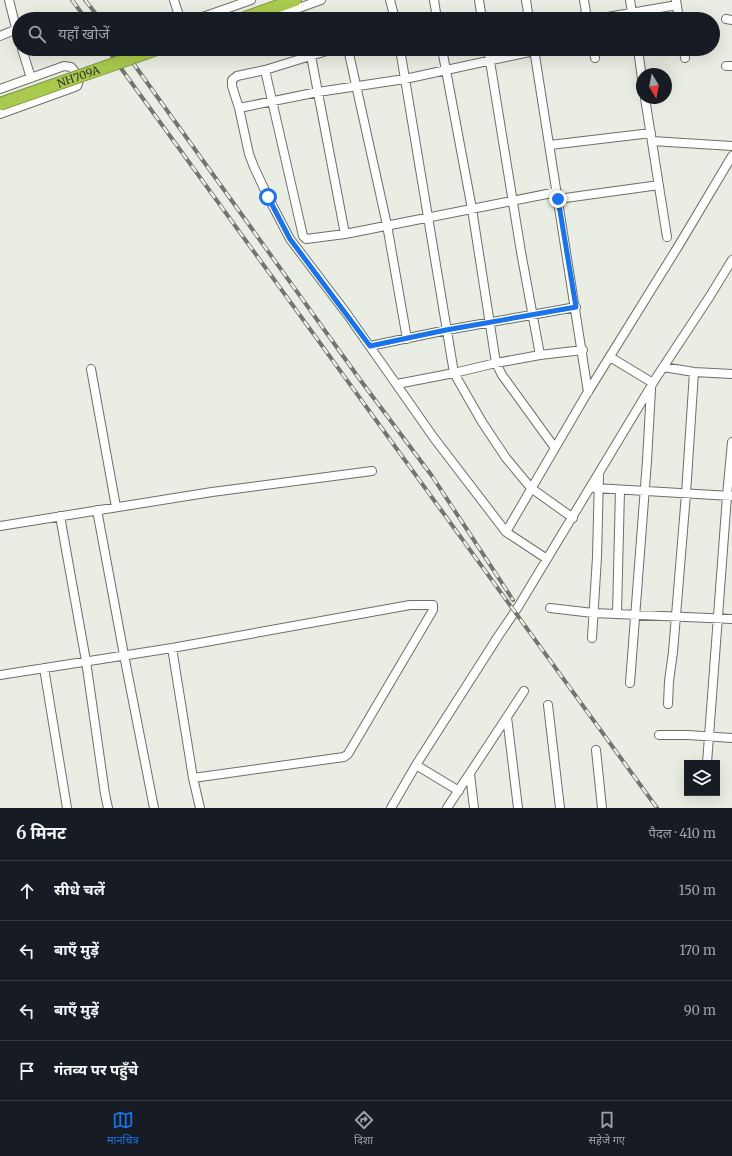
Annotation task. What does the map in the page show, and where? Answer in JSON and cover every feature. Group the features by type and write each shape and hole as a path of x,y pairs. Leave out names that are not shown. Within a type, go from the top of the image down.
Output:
{"highway":[{"path":"262,12 295,0"},
{"name":"NH709A","path":"0,104 138,56"}],"street":[{"path":"9,0 12,12"},
{"path":"174,0 178,12"},
{"path":"217,12 251,0"},
{"path":"288,12 321,0"},
{"path":"390,0 393,12"},
{"path":"434,0 436,12"},
{"path":"479,0 481,12"},
{"path":"526,0 528,12"},
{"path":"584,0 586,12"},
{"path":"630,0 632,12"},
{"path":"646,12 676,3"},
{"path":"0,36 12,31"},
{"path":"24,56 31,78"},
{"path":"345,234 311,56 265,70 237,76 232,80 232,86 239,108 249,154 254,168 290,239 370,346 434,438 506,532 547,560"},
{"path":"350,56 387,225 407,339"},
{"path":"401,56 454,373 482,422 506,458 532,488 572,518"},
{"path":"443,56 472,209 496,363 502,375 554,448"},
{"path":"489,56 512,201 540,355"},
{"path":"239,108 318,92 405,79 508,56"},
{"path":"535,56 583,350 588,392"},
{"path":"639,56 641,68"},
{"path":"0,89 68,66 75,71 79,83 77,86 63,92 0,114"},
{"path":"265,70 303,236 306,239 345,234 512,201 659,185"},
{"path":"646,104 667,237"},
{"path":"550,145 652,137 732,146"},
{"path":"506,532 554,448 732,156"},
{"path":"592,638 595,488 599,474 663,367 732,260"},
{"path":"370,346 446,330 576,307"},
{"path":"397,384 496,363 540,355 583,350"},
{"path":"610,357 652,385"},
{"path":"663,367 694,372 732,374"},
{"path":"91,369 116,507"},
{"path":"668,704 686,494 694,372"},
{"path":"630,683 652,385"},
{"path":"707,760 729,496 732,442"},
{"path":"0,526 212,492 372,471"},
{"path":"595,488 729,496"},
{"path":"390,808 518,607 572,518 595,488"},
{"path":"617,614 620,490"},
{"path":"97,510 154,808"},
{"path":"60,516 86,661 108,808"},
{"path":"0,675 172,648 410,605 430,604 434,607 348,754 344,757 193,778"},
{"path":"550,608 593,613 732,619"},
{"path":"172,648 193,778 200,808"},
{"path":"44,668 66,808"},
{"path":"447,808 524,691"},
{"path":"548,705 560,808"},
{"path":"507,717 518,808"},
{"path":"659,735 732,738"},
{"path":"596,750 602,808"},
{"path":"416,765 459,791"},
{"path":"470,774 474,808"}],"railway":[{"path":"72,0 81,12"},
{"path":"85,0 94,12"},
{"path":"112,56 657,808"},
{"path":"128,56 361,381 432,476 513,600"}],"route":[{"path":"268,197 290,239 370,346 446,330 576,307 558,199"}]}
